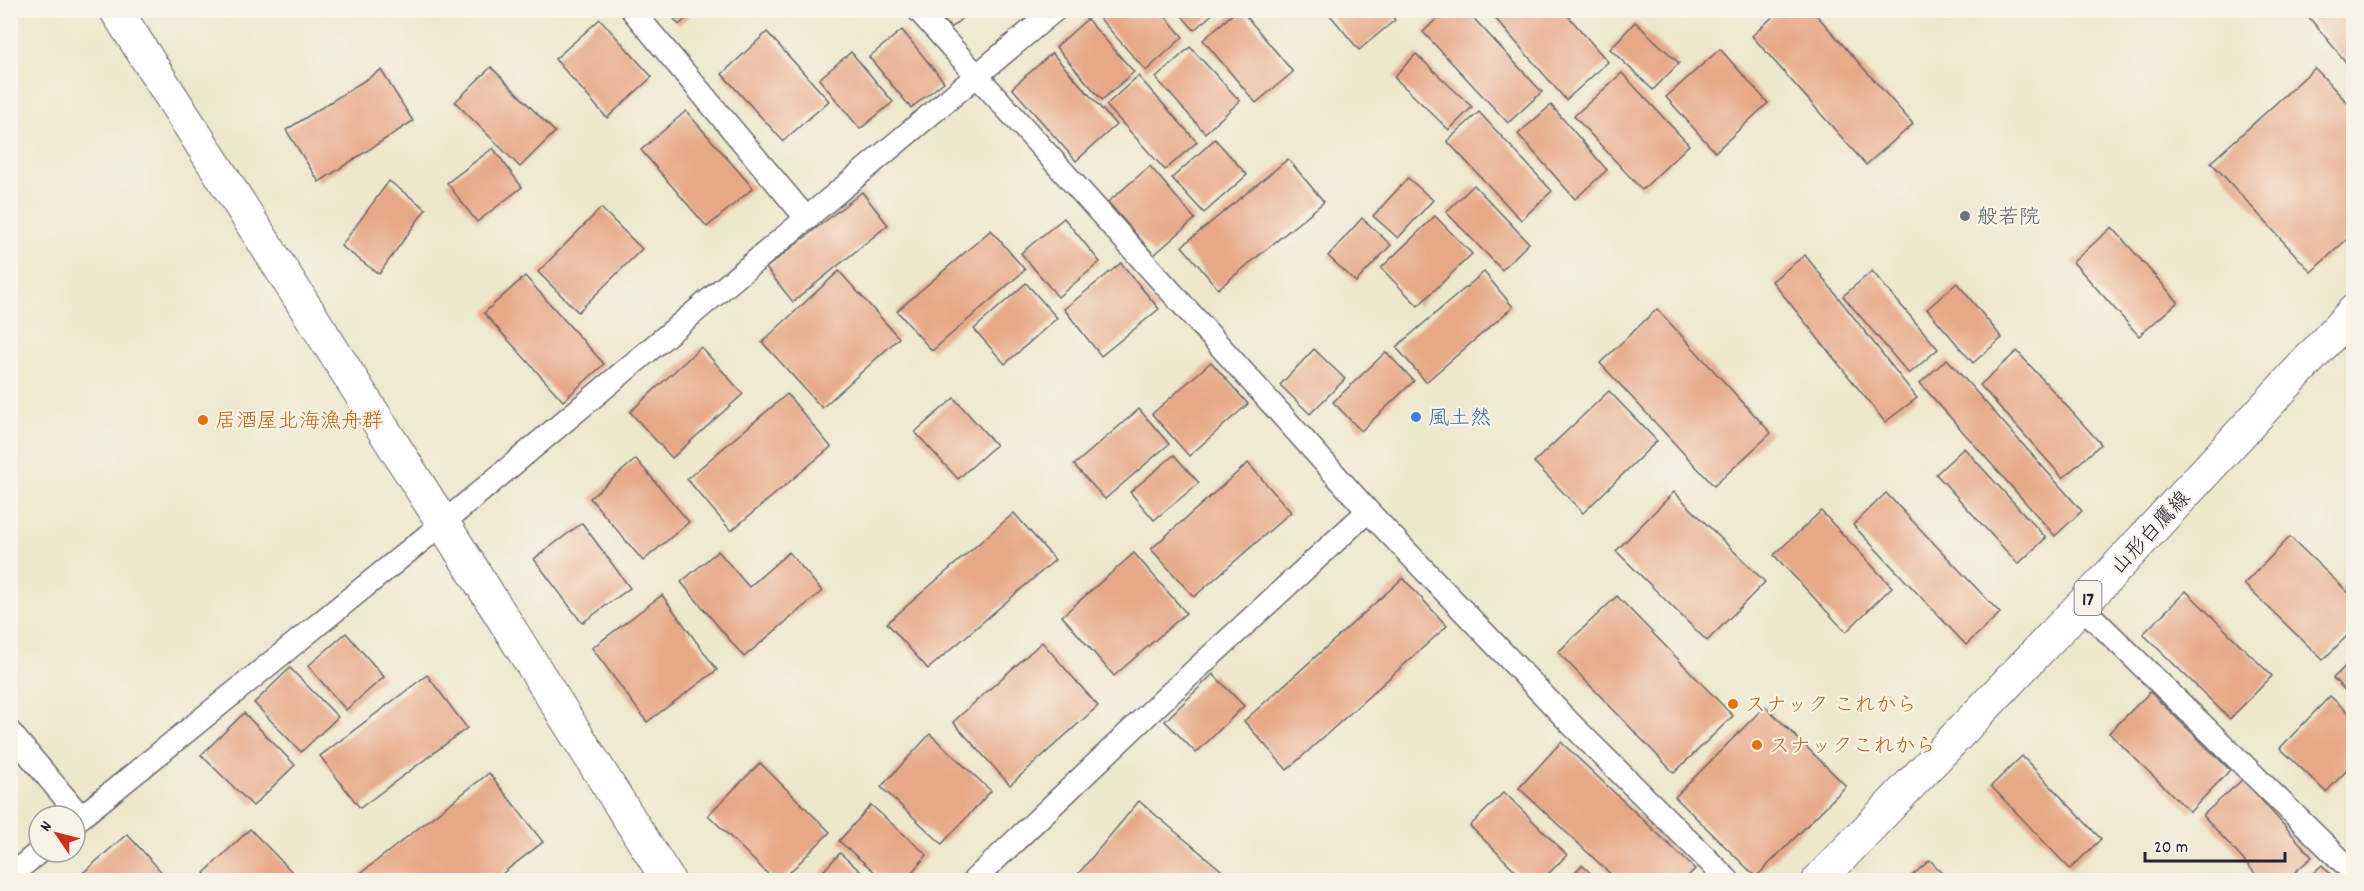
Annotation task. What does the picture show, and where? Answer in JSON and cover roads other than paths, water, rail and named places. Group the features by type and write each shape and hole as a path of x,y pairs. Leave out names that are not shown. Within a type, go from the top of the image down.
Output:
{"street":[{"path":"116,10 668,880"},
{"name":"山形白鷹線","path":"1819,880 2081,606 2354,311"}],"lane":[{"path":"632,10 807,219"},
{"path":"918,10 1368,511 1571,724 1728,880"},
{"path":"87,812 443,523 1055,10"},
{"path":"974,880 1164,699 1368,511"},
{"path":"2081,606 2354,873"},
{"path":"10,732 66,804"},
{"path":"10,876 27,862"}],"place":[{"name":"般若院","path":"1965,216"},
{"name":"風土然","path":"1416,417"},
{"name":"居酒屋北海漁舟群","path":"203,420"},
{"name":"スナック これから","path":"1733,704"},
{"name":"スナックこれから","path":"1757,745"}]}
